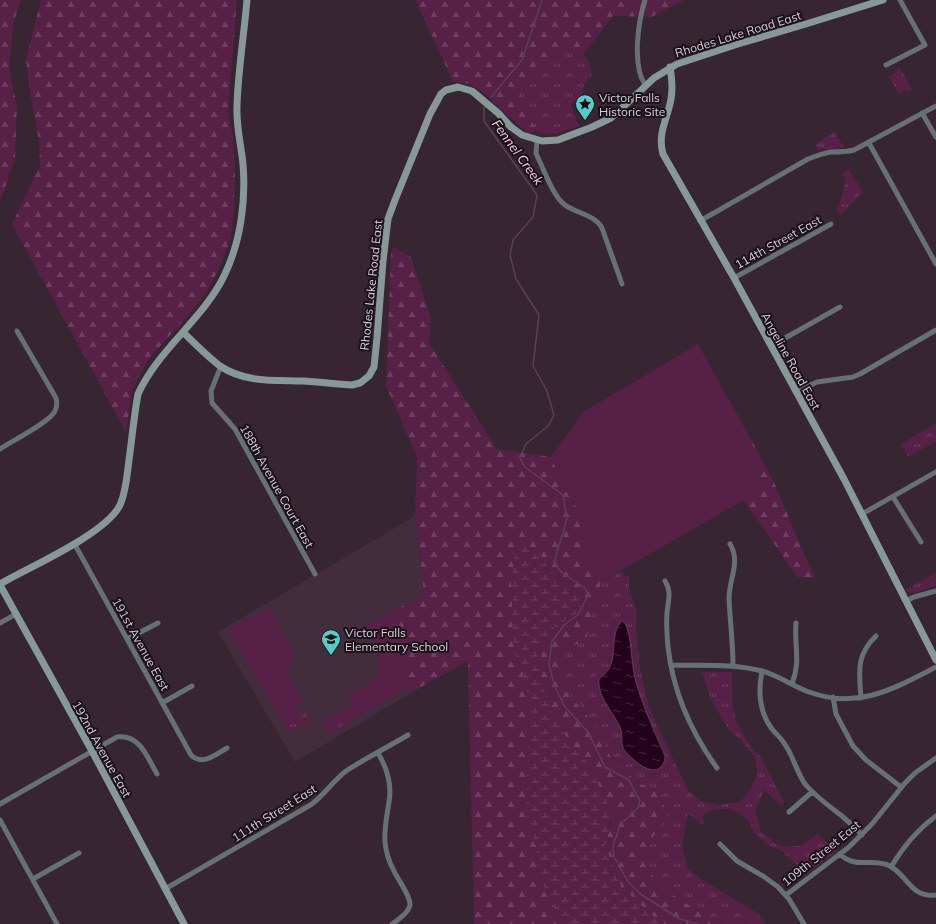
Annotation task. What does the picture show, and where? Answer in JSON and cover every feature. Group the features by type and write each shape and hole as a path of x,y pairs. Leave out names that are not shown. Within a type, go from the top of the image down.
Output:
{"street":[{"path":"0,585 74,543 105,523 115,513 120,506 126,485 138,394 143,383 156,363 184,333 217,290 225,274 232,256 243,207 243,166 237,107 247,0"},
{"path":"645,0 639,32 638,57 640,77 645,85"},
{"name":"Rhodes Lake Road East","path":"184,333 221,366 235,374 256,379 277,381 302,381 352,385 364,380 369,376 374,367 388,220 430,114 441,94 446,90 453,87 462,87 472,90 522,136 536,140 558,140 606,121 622,108 645,85 670,67 738,44 883,0"},
{"path":"886,65 925,45 900,0"},
{"name":"Angeline Road East","path":"670,67 673,87 670,105 661,133 661,148 663,154 734,278 862,514 936,660"},
{"path":"700,221 808,159 819,154 830,152 847,152 869,143 936,106"},
{"path":"922,113 936,137"},
{"path":"536,140 536,153 559,200 596,221 602,228 622,284"},
{"path":"869,143 936,264"},
{"name":"114th Street East","path":"734,278 831,224"},
{"path":"771,346 840,307"},
{"path":"0,449 47,420 54,412 56,406 56,398 18,330"},
{"path":"796,392 817,382 852,377 860,374 936,330"},
{"name":"188th Avenue Court East","path":"221,366 211,391 212,404 235,429 315,574"},
{"path":"862,514 936,472"},
{"path":"893,497 921,542"},
{"name":"191st Avenue East","path":"74,543 190,755 202,761 227,748"},
{"path":"730,544 734,550 736,562 729,594 733,666"},
{"path":"665,581 670,595 667,613 667,631 671,665 679,698 691,726 717,768"},
{"name":"192nd Avenue East","path":"0,585 92,751 184,924"},
{"path":"906,601 914,597 936,591"},
{"path":"0,623 16,614"},
{"path":"127,640 158,623"},
{"path":"792,684 798,660 795,633 796,623"},
{"path":"861,698 859,674 860,661 865,648 876,636"},
{"path":"671,665 733,666 762,671 810,692 833,697 861,698 883,693 936,667"},
{"path":"762,671 759,690 761,706 772,729 790,752 800,774 812,792 825,804 847,820 862,835"},
{"path":"162,703 192,686"},
{"path":"833,697 836,714 853,746 866,760 901,787"},
{"name":"111th Street East","path":"166,889 312,804 347,771 408,735"},
{"path":"0,804 100,745 117,737 128,737 139,745 157,774"},
{"path":"378,753 384,764 389,782 389,801 385,831 387,852 394,872 410,903 409,907 392,924"},
{"name":"109th Street East","path":"786,896 862,835 901,787 915,773 936,758"},
{"path":"789,812 812,792"},
{"path":"891,867 916,832 936,816"},
{"path":"0,820 57,924"},
{"path":"720,844 737,861 770,881 786,896 804,924"},
{"path":"33,879 79,853"},
{"path":"840,854 844,858 854,863 879,862 891,867 898,872 912,888 927,895 936,895"}],"shaded area":[{"name":"Victor Falls Elementary School","path":"415,516 433,680 295,762 218,632"}],"green space":[{"path":"0,0 21,0 14,21 9,68 17,106 15,159 0,202"},
{"path":"41,0 237,0 228,112 233,138 235,174 231,238 220,267 205,295 149,358 132,390 126,432 12,224 40,165 39,142 29,86 26,59"},
{"path":"415,0 684,0 651,17 613,16 567,75 541,120 538,131 528,133 502,111 483,92 469,84 453,81"},
{"path":"578,49 589,61 592,75 584,84 582,99 571,104 579,126 555,134 540,133 519,105 524,82 534,67 549,63 568,50"},
{"path":"899,66 912,89 907,92 905,90 899,94 889,77 896,72"},
{"path":"835,132 844,148 818,150 815,144"},
{"path":"849,169 863,192 841,215 837,213 846,180 842,173"},
{"path":"393,247 411,257 431,319 429,343 497,449 551,457 563,485 581,515 584,555 597,578 601,582 598,609 586,640 561,652 577,704 597,726 605,739 605,747 637,782 649,787 657,793 666,809 667,818 663,826 655,834 722,924 660,924 621,887 605,846 613,814 587,762 571,746 549,705 541,681 538,665 538,648 553,628 577,613 574,590 556,577 543,560 511,584 514,594 512,605 516,658 522,668 529,701 526,812 536,846 538,874 553,905 560,924 474,924 468,661 408,694 397,609 424,595 415,516 417,457 386,386 391,254"},
{"path":"698,344 752,441 760,484 744,500 601,582 597,578 584,555 581,515 563,485 551,457 583,412"},
{"path":"936,423 936,441 908,457 901,444"},
{"path":"752,441 774,482 808,563 816,578 797,577 744,500 760,484"},
{"path":"525,547 543,560 556,577 574,590 581,600 577,613 553,628 538,648 538,665 541,681 549,705 571,746 587,762 613,814 605,846 621,886 660,924 560,924 553,905 538,874 536,846 526,812 529,701 522,668 516,658 513,640 512,605 514,594 511,584 515,554"},
{"path":"622,571 625,576 629,576 629,588 637,612 636,627 640,669 646,695 654,719 688,790 700,801 718,805 740,802 750,790 757,775 755,758 741,740 729,730 711,699 702,672 732,672 733,707 736,720 750,746 760,756 784,802 781,805 764,790 755,810 761,832 779,846 801,846 818,834 837,851 806,874 782,851 767,844 755,833 751,826 752,825 737,812 728,809 712,810 702,816 705,823 702,825 688,813 682,846 688,869 706,882 757,913 766,924 722,924 680,900 657,882 643,862 647,849 655,834 663,826 667,818 666,809 657,793 649,787 637,782 614,762 605,747 605,739 597,726 562,686 561,652 586,640 601,582"},
{"path":"936,573 936,586 916,593 905,590"},
{"path":"267,608 270,609 294,653 288,674 302,699 302,703 294,708 298,714 283,722 228,630"},
{"path":"397,609 407,687 349,722 343,711 353,705 348,696 369,684 378,676 378,650 365,627"},
{"path":"342,710 349,722 329,733 322,722"},
{"path":"304,711 309,721 288,732 283,722"}],"water":[{"path":"622,621 625,623 629,635 635,678 641,698 665,756 663,765 657,770 652,770 642,766 623,749 621,730 601,693 599,686 599,679 606,673 611,664 613,658 614,638 618,626"}],"waterway":[{"name":"Fennel Creek","path":"491,97 522,60 542,0"},
{"name":"Fennel Creek","path":"484,107 484,121 537,195 533,217 513,240 510,255 516,279 539,315 533,366 547,391 554,415 548,426 526,444 520,458 525,467 563,495 567,519 554,562 561,572 585,588 588,595 578,615 565,624 552,641 549,665 555,687 565,707 588,732 605,767 629,780 640,801 638,808 620,825 613,846 614,857 629,883 642,895 680,919 698,924"}],"place":[{"name":"Victor Falls Historic Site","path":"585,121"},
{"name":"Victor Falls Elementary School","path":"331,656"}]}
